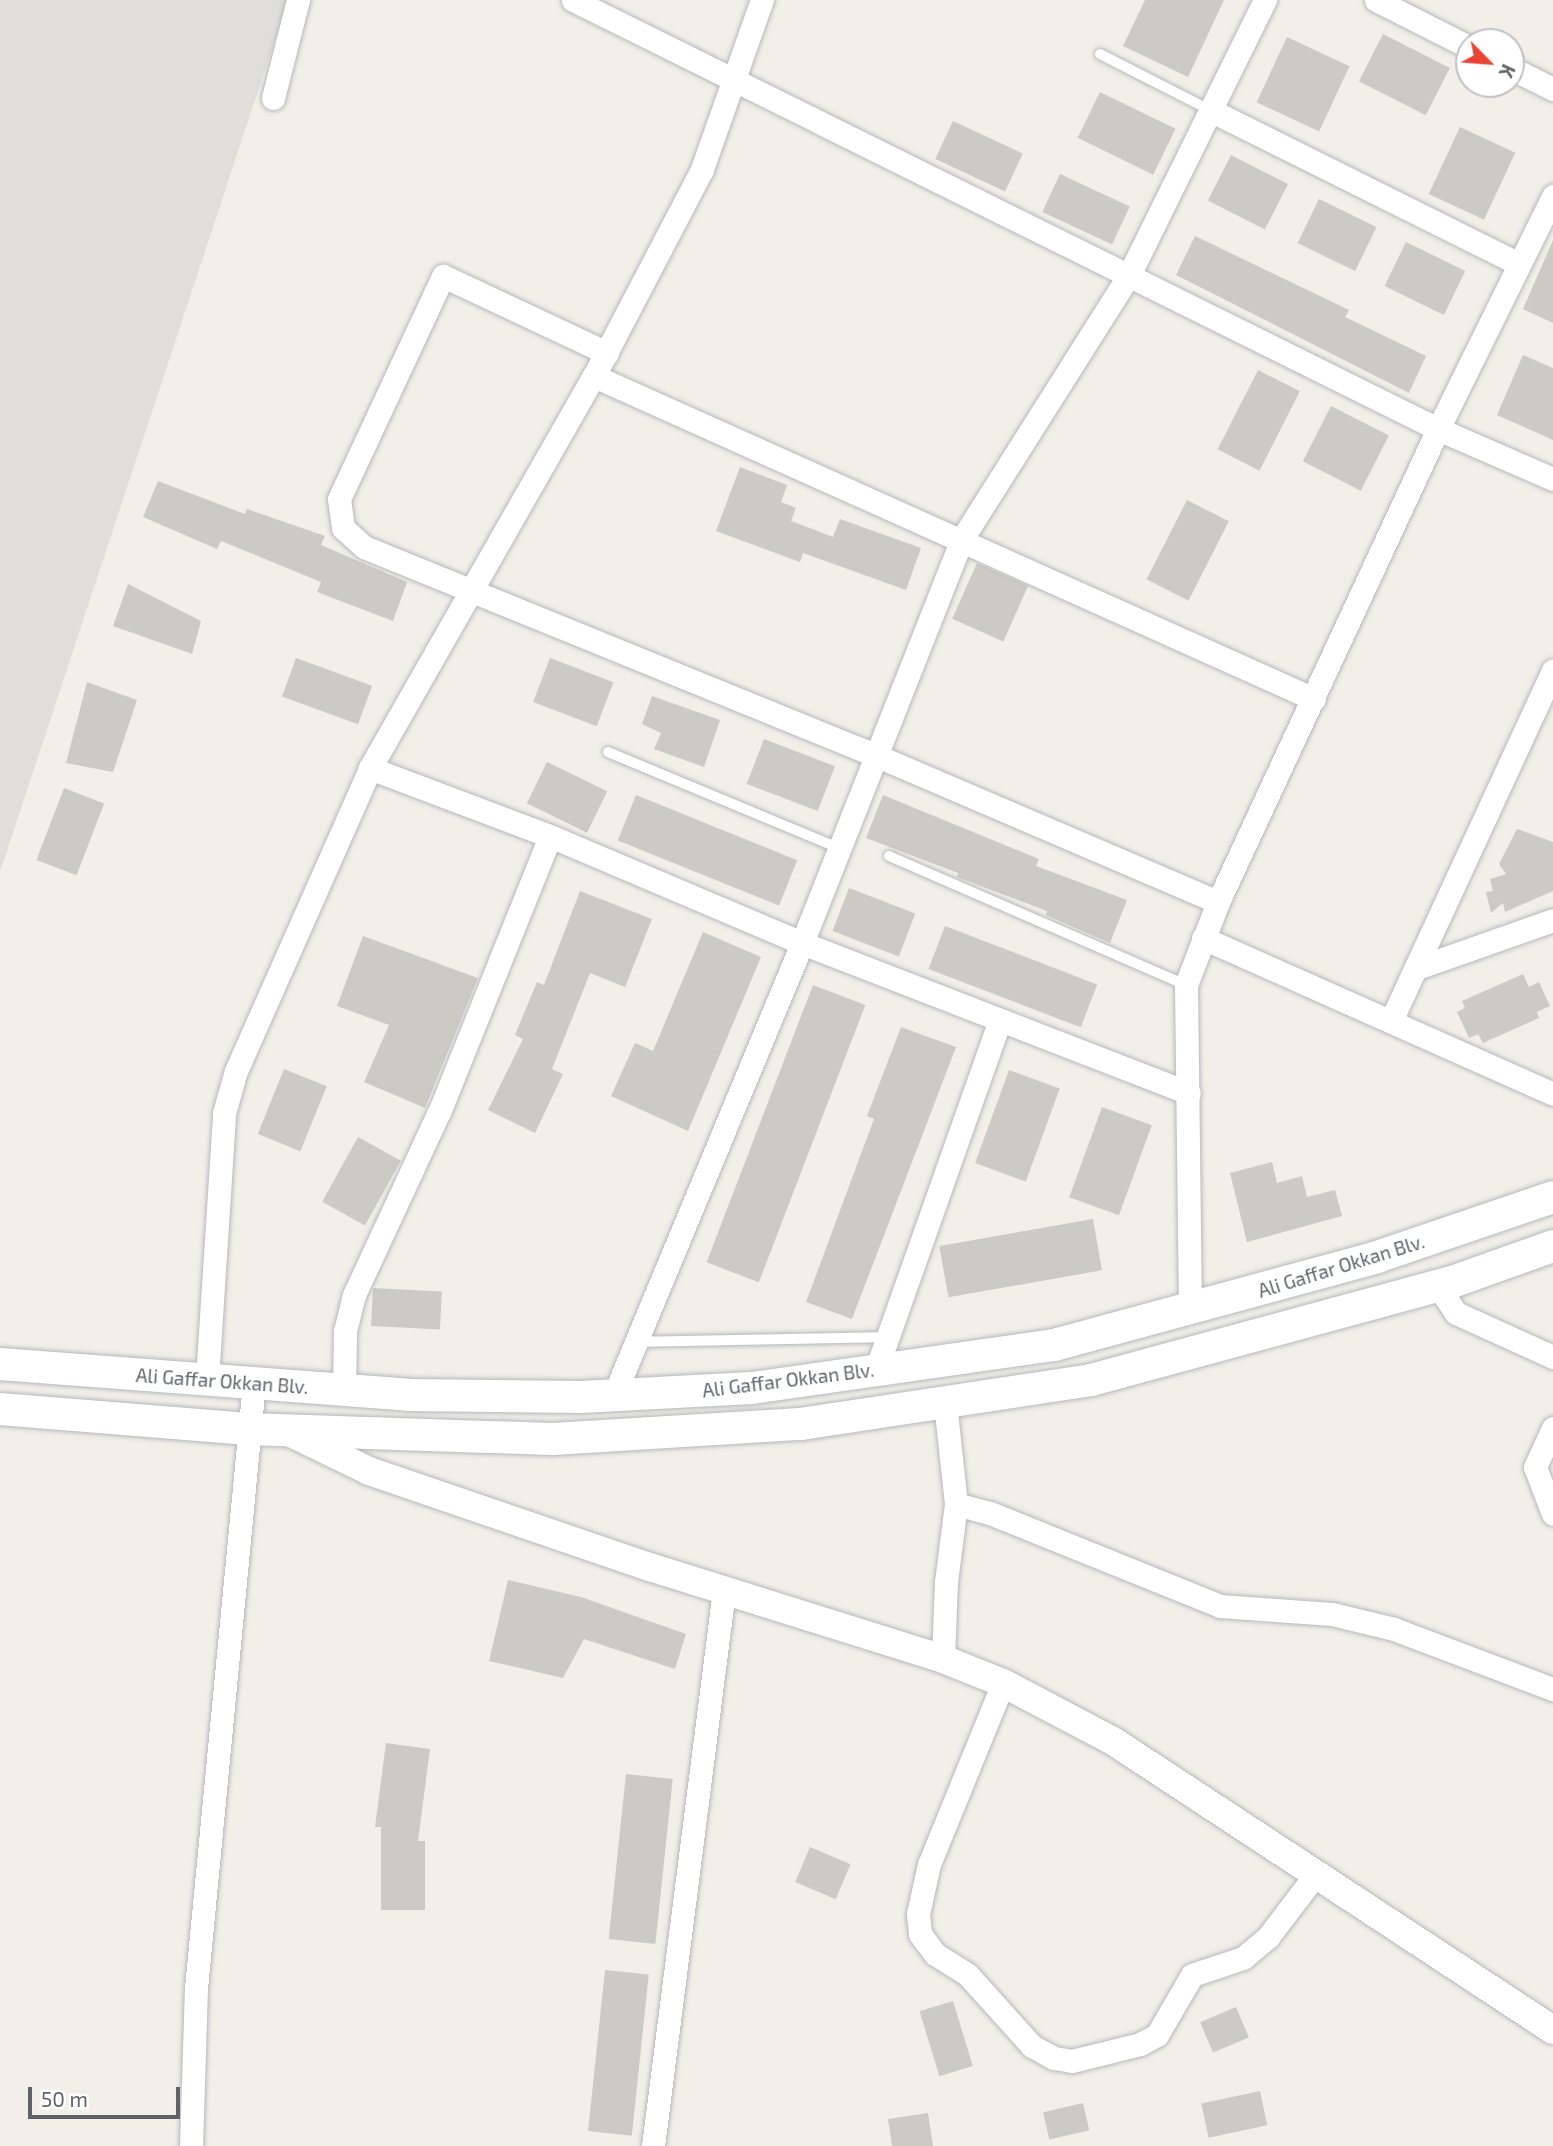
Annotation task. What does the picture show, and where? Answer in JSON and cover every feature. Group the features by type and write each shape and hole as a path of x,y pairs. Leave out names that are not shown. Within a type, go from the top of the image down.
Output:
{"main road":[{"name":"Ali Gaffar Okkan Blv.","path":"0,1364 409,1395 614,1395 752,1388 1054,1345 1190,1311 1377,1257 1553,1197"},
{"name":"Ali Gaffar Okkan Blv.","path":"0,1409 248,1429 552,1439 801,1424 1091,1380 1437,1285 1553,1246"}],"street":[{"path":"273,98 298,0"},
{"path":"573,0 1130,273 1438,429 1553,479"},
{"path":"206,1380 224,1114 236,1070 370,768 607,353 702,169 732,77 762,0"},
{"path":"614,1395 802,943 962,539 1130,273 1265,0"},
{"path":"1376,0 1455,40"},
{"path":"1525,75 1553,89"},
{"path":"1210,110 1519,264"},
{"path":"1190,1311 1186,985 1218,902 1438,429 1553,197"},
{"path":"607,353 443,276 339,499 338,516 352,540 472,593 876,755 1218,902"},
{"path":"594,376 1314,699"},
{"path":"1391,1021 1553,671"},
{"path":"370,768 550,836 802,943 1189,1093"},
{"path":"344,1390 345,1331 354,1295 440,1110 550,836"},
{"path":"1417,968 1553,920"},
{"path":"1203,938 1553,1094"},
{"path":"877,1370 1000,1020"},
{"path":"1437,1285 1455,1313 1552,1358"},
{"path":"191,2146 196,1988 254,1383"},
{"path":"943,1659 946,1582 956,1504 945,1402"},
{"path":"1553,1427 1535,1467 1553,1514"},
{"path":"287,1431 369,1471 724,1590 943,1659 1003,1683 1113,1741 1553,2030"},
{"path":"956,1504 990,1513 1220,1605 1332,1614 1394,1629 1553,1689"},
{"path":"653,2146 724,1590"},
{"path":"1003,1683 929,1864 918,1914 920,1934 935,1954 968,1975 1032,2046 1054,2058 1072,2061 1140,2044 1157,2035 1192,1975 1243,1958 1268,1937 1316,1874"}],"lane":[{"path":"1100,54 1210,110"},
{"path":"608,752 839,848"},
{"path":"890,856 1186,985"},
{"path":"635,1342 888,1337"}],"shaded area":[{"path":"0,0 288,0 0,872"}],"building":[{"path":"1145,0 1224,0 1188,77 1123,46"},
{"path":"1383,34 1450,68 1426,115 1359,81"},
{"path":"1287,37 1350,66 1319,131 1257,102"},
{"path":"1100,92 1175,129 1153,175 1078,138"},
{"path":"953,121 1023,154 1005,192 935,159"},
{"path":"1460,127 1515,153 1484,220 1429,194"},
{"path":"1231,155 1288,184 1265,229 1208,200"},
{"path":"1060,174 1130,207 1112,245 1042,212"},
{"path":"1319,199 1377,227 1355,271 1298,243"},
{"path":"1195,236 1349,310 1345,317 1426,356 1409,393 1176,275"},
{"path":"1553,240 1553,323 1523,309"},
{"path":"1406,242 1465,271 1444,315 1385,286"},
{"path":"1523,355 1553,368 1553,440 1497,415"},
{"path":"1258,370 1300,391 1259,471 1218,449"},
{"path":"1331,406 1389,436 1361,491 1303,461"},
{"path":"740,467 787,485 781,502 796,508 791,521 833,537 840,519 921,548 906,590 803,553 800,562 716,531"},
{"path":"158,481 245,514 247,509 325,536 321,545 407,582 393,621 317,592 321,582 221,541 217,549 143,517"},
{"path":"1187,500 1229,521 1188,601 1147,579"},
{"path":"977,563 1028,586 1003,642 952,619"},
{"path":"128,584 201,621 192,654 113,626"},
{"path":"296,658 372,686 358,724 282,697"},
{"path":"550,658 613,682 597,726 533,702"},
{"path":"87,682 137,700 113,772 66,763"},
{"path":"652,696 720,720 704,767 654,749 661,733 642,724"},
{"path":"764,739 835,766 818,811 747,784"},
{"path":"547,762 607,791 587,833 527,803"},
{"path":"64,788 104,803 77,875 36,860"},
{"path":"636,795 797,860 779,906 618,840"},
{"path":"883,795 1039,859 1036,866 1127,900 1110,943 1046,915 1047,911 957,877 958,873 866,838"},
{"path":"1517,829 1553,842 1553,891 1505,912 1503,903 1491,913 1486,892 1493,891 1490,879 1506,874 1499,864"},
{"path":"849,888 915,913 899,956 833,931"},
{"path":"580,891 652,919 625,987 590,973 552,1069 563,1074 535,1133 488,1110 523,1039 515,1035 537,982 544,985"},
{"path":"945,926 1097,984 1081,1027 929,969"},
{"path":"703,932 761,957 688,1131 611,1096 635,1043 653,1051"},
{"path":"363,936 478,978 425,1108 364,1082 389,1025 337,1006"},
{"path":"1523,974 1529,987 1539,982 1550,1006 1537,1012 1539,1018 1483,1043 1478,1034 1469,1038 1457,1012 1465,1008 1462,1001"},
{"path":"813,985 865,1005 759,1282 707,1262"},
{"path":"901,1027 956,1047 852,1319 806,1302 874,1119 867,1116"},
{"path":"284,1069 327,1086 300,1151 258,1134"},
{"path":"1009,1070 1060,1088 1026,1181 975,1163"},
{"path":"1102,1107 1152,1125 1119,1215 1069,1197"},
{"path":"358,1137 401,1161 365,1225 322,1202"},
{"path":"1272,1162 1277,1183 1302,1176 1307,1197 1335,1190 1342,1216 1247,1242 1230,1173"},
{"path":"1093,1219 1102,1270 948,1297 939,1246"},
{"path":"373,1288 442,1292 440,1330 371,1326"},
{"path":"508,1580 581,1597 686,1634 675,1669 584,1639 563,1678 489,1661"},
{"path":"386,1743 430,1749 418,1841 425,1841 425,1910 381,1910 381,1827 375,1827"},
{"path":"626,1774 673,1779 655,1944 609,1939"},
{"path":"810,1847 851,1864 836,1899 795,1882"},
{"path":"605,1970 649,1975 632,2136 588,2131"},
{"path":"953,2001 973,2066 939,2076 920,2011"},
{"path":"1236,2007 1249,2037 1213,2053 1200,2022"},
{"path":"1260,2091 1267,2125 1209,2138 1201,2103"},
{"path":"1083,2103 1089,2130 1049,2140 1043,2112"},
{"path":"928,2113 933,2146 892,2146 888,2119"}]}
